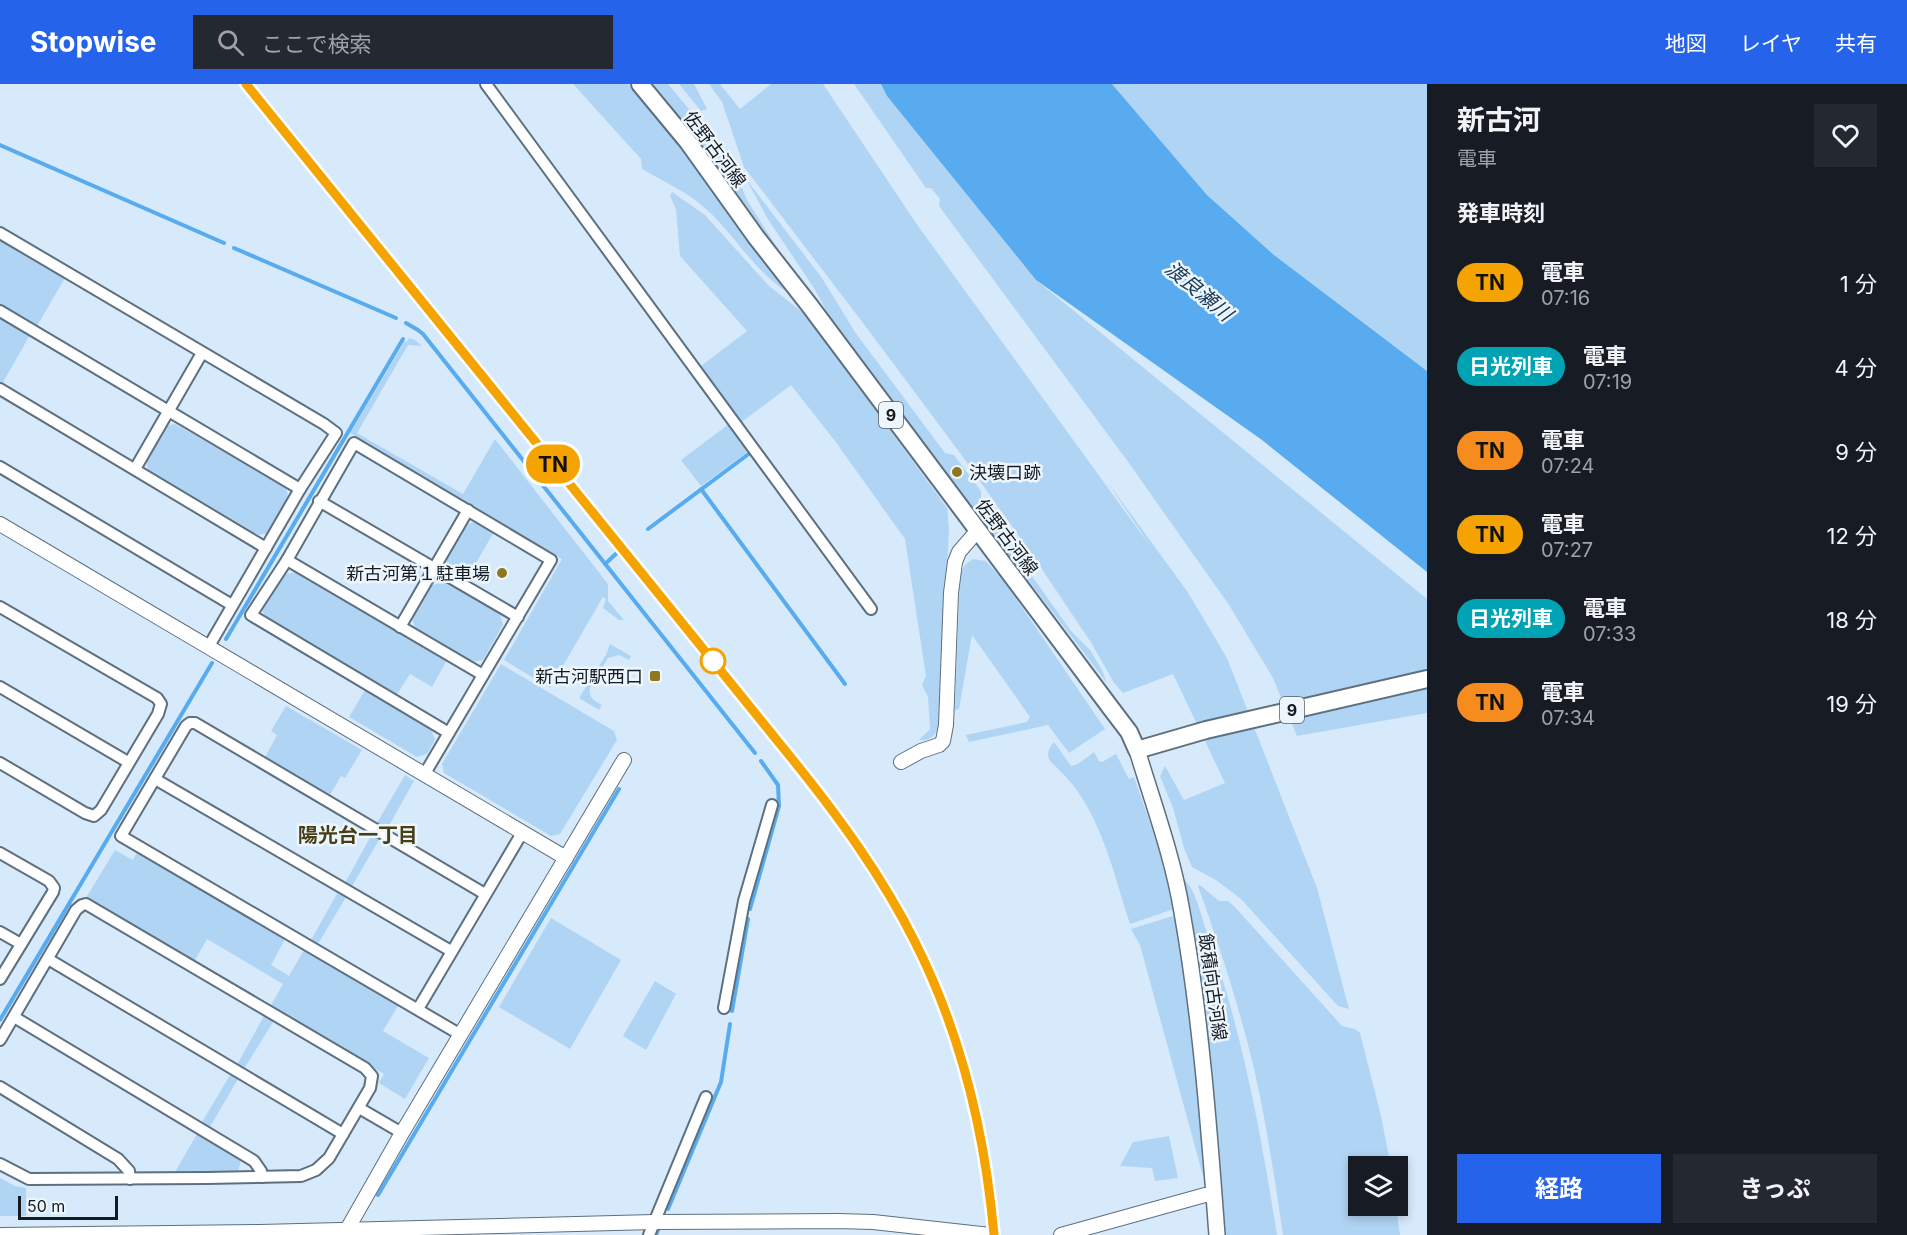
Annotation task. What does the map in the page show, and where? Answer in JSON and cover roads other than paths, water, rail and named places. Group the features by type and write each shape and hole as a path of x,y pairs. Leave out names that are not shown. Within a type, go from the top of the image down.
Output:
{"main road":[{"name":"佐野古河線","path":"640,84 688,142 756,237 1129,732 1137,750"},
{"name":"9","path":"1137,750 1206,729 1427,679"},
{"name":"飯積向古河線","path":"1137,750 1172,864 1182,911 1203,1054 1217,1235"}],"street":[{"path":"486,84 871,609"},
{"path":"0,233 324,424 336,434 300,489 209,646"},
{"path":"0,311 300,489"},
{"path":"135,469 202,353"},
{"path":"0,389 266,548"},
{"path":"424,774 449,733 518,617 551,560 354,443 287,560 251,615 449,733"},
{"path":"0,467 232,605"},
{"path":"319,501 518,617"},
{"path":"400,627 468,510"},
{"path":"0,524 566,858"},
{"path":"901,762 943,741 946,725 951,593 955,562 958,552 978,530"},
{"path":"287,560 483,675"},
{"path":"0,607 157,698 161,704 158,714 101,810 94,816 85,813 0,763"},
{"path":"0,687 128,762"},
{"path":"461,1035 121,836 186,726 195,723 485,894"},
{"path":"346,1232 402,1133 624,760"},
{"path":"155,778 451,951"},
{"path":"724,1008 744,901 771,805"},
{"path":"418,1009 522,833"},
{"path":"0,853 49,881 54,888 0,979"},
{"path":"0,1040 76,910 82,904 89,905 365,1068 372,1076 372,1083 359,1108 329,1158 316,1170 294,1177 29,1179 0,1164"},
{"path":"0,932 21,944"},
{"path":"48,959 343,1134"},
{"path":"14,1017 254,1161 262,1177"},
{"path":"0,1087 118,1159 129,1171 130,1179"},
{"path":"651,1229 706,1096"},
{"path":"359,1108 402,1133"},
{"path":"1060,1235 1214,1195"},
{"path":"0,1235 651,1229 860,1221 990,1235"}],"water":[{"name":"渡良瀬川","path":"881,84 1112,84 1207,195 1274,255 1427,371 1427,572 1262,440 1036,280 887,96"}],"waterway":[{"path":"0,145 224,243"},
{"path":"234,248 396,318"},
{"path":"406,323 423,334 755,753"},
{"path":"226,639 403,339"},
{"path":"648,529 750,453"},
{"path":"701,489 845,684"},
{"path":"605,564 619,551"},
{"path":"0,1020 212,663"},
{"path":"750,909 779,806 778,785 761,761"},
{"path":"378,1195 619,789"},
{"path":"732,1011 748,919"},
{"path":"668,1209 721,1082 730,1024"},
{"path":"656,1235 658,1230"}],"railway":[{"path":"246,84 806,777 845,829 880,882 910,936 936,991 957,1048 974,1107 986,1169 994,1235"}],"train":[{"name":"TN","path":"246,84 793,760 861,850 915,942 938,993 956,1043 979,1131 990,1194 994,1235"}],"place":[{"name":"決壊口跡","path":"957,472"},
{"name":"新古河第１駐車場","path":"502,573"},
{"name":"新古河駅西口","path":"655,676"}],"district":[{"name":"陽光台一丁目","path":"358,835"}]}
